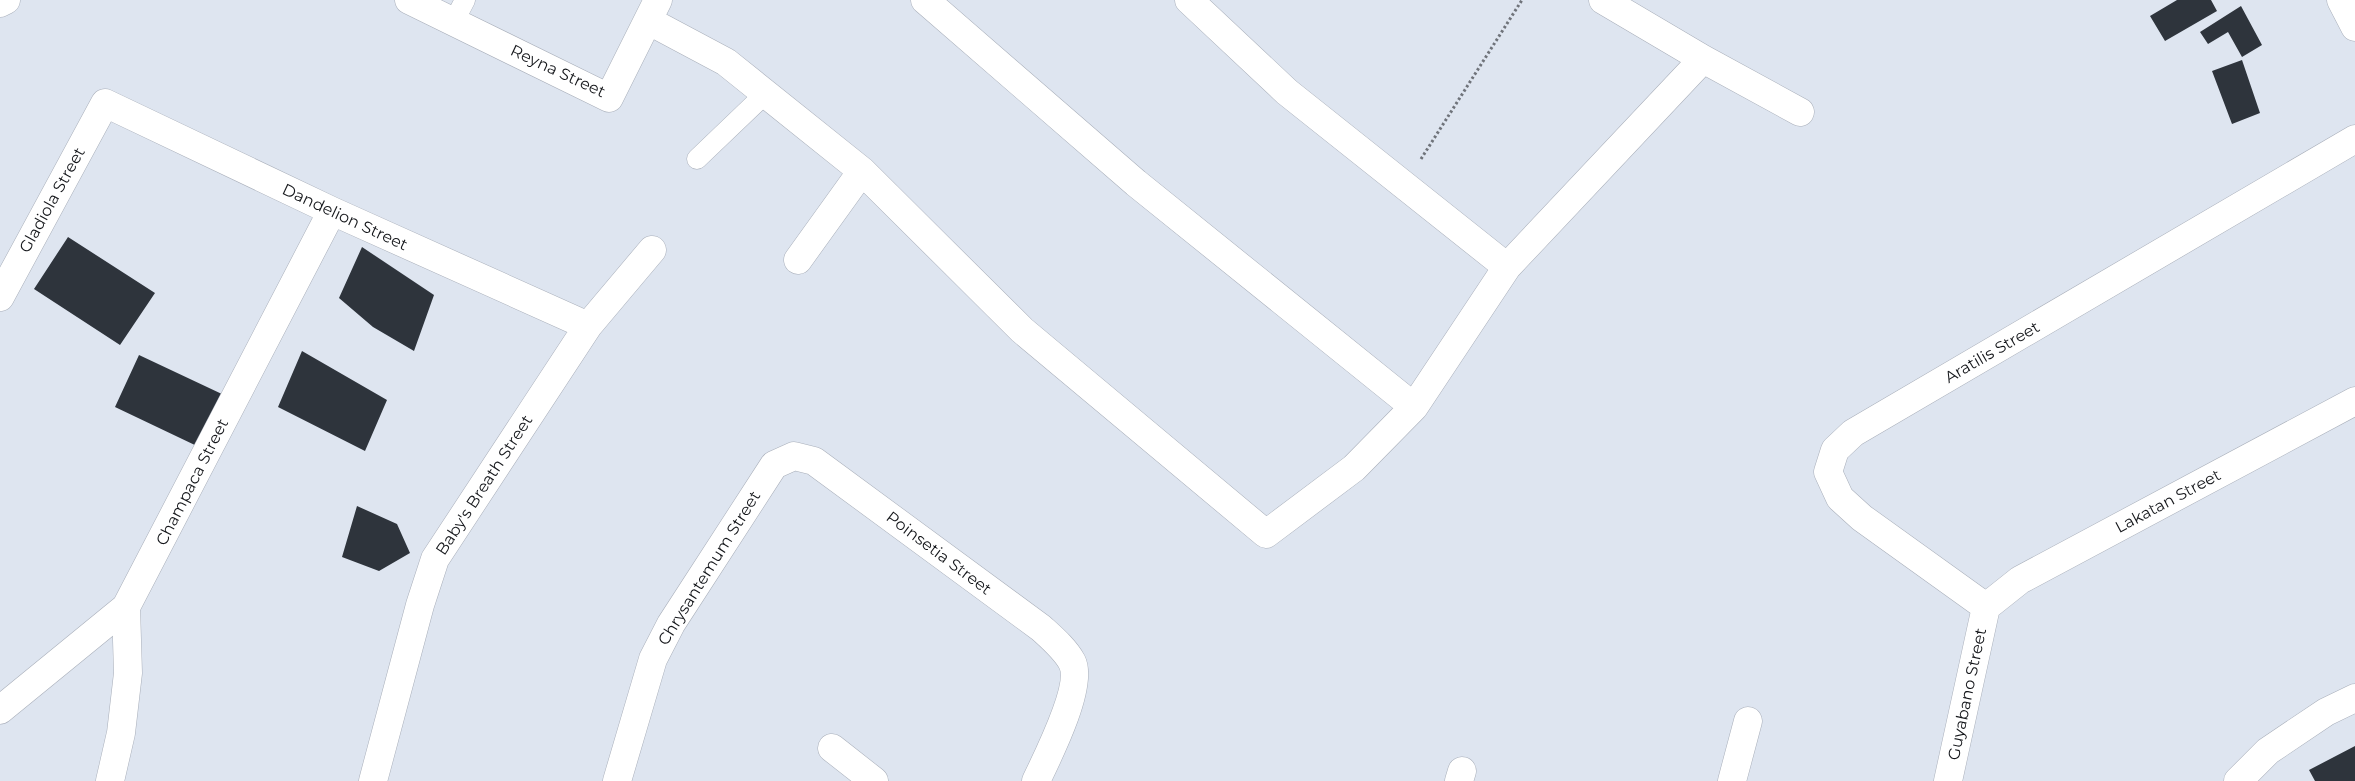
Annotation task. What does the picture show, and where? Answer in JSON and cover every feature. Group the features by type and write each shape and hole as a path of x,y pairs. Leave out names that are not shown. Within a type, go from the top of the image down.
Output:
{"street":[{"path":"0,3 6,0"},
{"name":"Reyna Street","path":"409,0 460,11 609,98 653,10"},
{"path":"925,0 1136,183 1414,407"},
{"path":"1190,0 1287,92 1507,267"},
{"path":"1603,0 1703,59 1800,112"},
{"path":"2341,0 2355,27"},
{"path":"653,10 726,62 862,171 1022,330 1266,534 1354,468 1414,407 1507,267 1703,59"},
{"name":"Dandelion Street","path":"105,104 332,211 588,326"},
{"name":"Gladiola Street","path":"0,296 105,104"},
{"name":"Aratilis Street","path":"1986,607 1862,518 1840,498 1828,472 1835,450 1853,433 2355,140"},
{"path":"798,260 862,171"},
{"name":"Champaca Street","path":"0,710 126,607 332,211"},
{"name":"Baby's Breath Street","path":"373,781 420,605 435,559 588,326 652,250"},
{"name":"Lakatan Street","path":"1986,607 2020,580 2355,401"},
{"name":"Poinsetia Street","path":"794,456 814,461 1041,628 1057,643 1073,663 1073,688 1065,715 1036,781"},
{"name":"Chrysantemum Street","path":"617,781 653,659 671,624 774,465 794,456"},
{"path":"110,781 121,733 128,673 126,607"},
{"name":"Guyabano Street","path":"1948,781 1986,607"},
{"path":"2238,781 2268,751 2326,712 2355,698"},
{"path":"1732,781 1748,721"},
{"path":"832,748 874,781"}],"lane":[{"path":"697,159 766,93"}],"path":[{"path":"1404,185 1522,0"}],"building":[{"path":"2177,0 2211,0 2217,11 2165,41 2150,16"},
{"path":"2241,6 2262,45 2242,57 2228,32 2208,44 2200,32"},
{"path":"2242,60 2260,113 2232,124 2212,71"},
{"path":"68,237 155,293 120,345 34,289"},
{"path":"362,247 434,295 414,351 373,327 339,298"},
{"path":"302,351 387,400 365,451 278,407"},
{"path":"139,355 224,395 199,447 115,407"},
{"path":"357,506 397,524 410,553 379,571 342,557"},
{"path":"2355,746 2355,781 2315,781 2309,770"}]}
